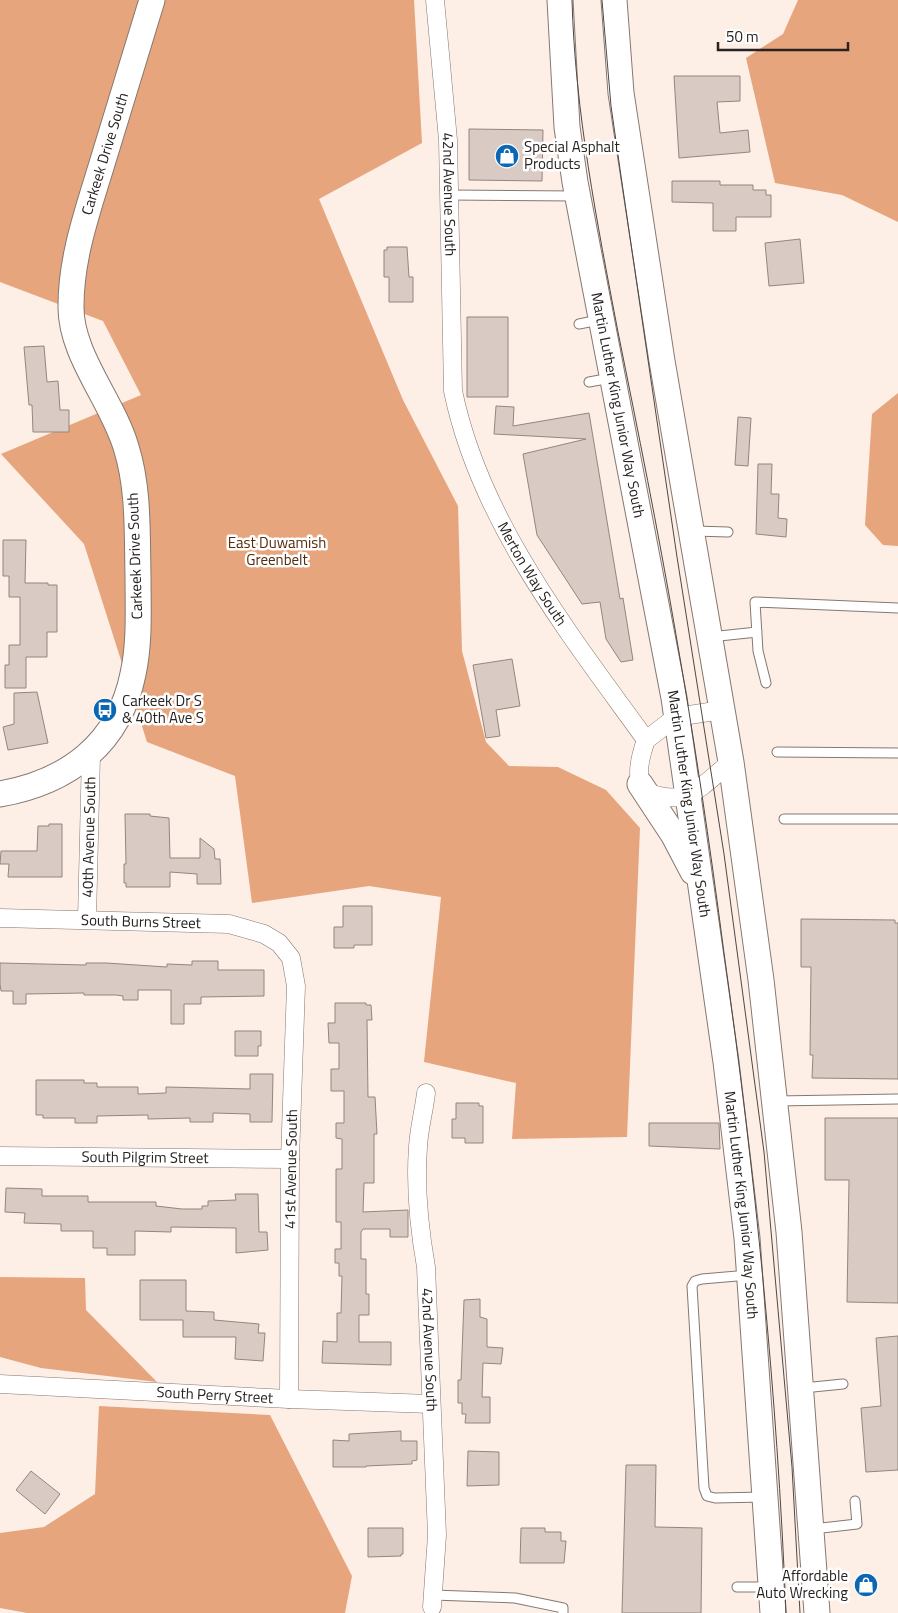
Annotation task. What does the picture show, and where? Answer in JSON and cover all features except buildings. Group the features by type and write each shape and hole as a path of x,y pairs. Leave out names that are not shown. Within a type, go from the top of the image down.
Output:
{"main road":[{"name":"Carkeek Drive South","path":"0,794 26,789 48,781 71,769 90,754 108,736 119,716 134,674 138,610 137,518 127,450 118,420 81,354 70,309 75,253 152,0"},
{"name":"Martin Luther King Junior Way South","path":"560,0 567,127 578,196 590,322 613,377 654,584 688,795 738,1150 750,1275 774,1613"},
{"path":"614,0 621,93 662,362 731,762 761,980 776,1101 789,1232 817,1613"},
{"path":"640,784 673,834 701,887"}],"street":[{"name":"42nd Avenue South","path":"435,0 448,140 453,390"},
{"name":"Merton Way South","path":"453,390 460,425 502,524 540,589 646,740"},
{"path":"722,710 676,718 646,740 638,772 640,784 648,792 658,796 671,798 688,795 731,762"},
{"name":"40th Avenue South","path":"87,919 90,754"},
{"name":"South Burns Street","path":"0,918 229,924 264,934 279,943"},
{"name":"41st Avenue South","path":"279,943 291,958 296,986 290,1160 289,1399"},
{"name":"42nd Avenue South","path":"426,1093 418,1147 417,1196 420,1234 426,1267 437,1534 432,1601"},
{"name":"South Pilgrim Street","path":"0,1156 290,1160"},
{"name":"South Perry Street","path":"0,1384 289,1399 431,1404"}],"lane":[{"path":"448,195 578,196"},
{"path":"589,382 613,377"},
{"path":"691,531 728,532"},
{"path":"766,684 758,651 755,602 898,608"},
{"path":"710,637 757,632"},
{"path":"777,752 898,753"},
{"path":"784,819 898,819"},
{"path":"776,1101 898,1099"},
{"path":"750,1275 702,1279 695,1281 692,1286 704,1488 707,1496 715,1498 767,1497"},
{"path":"800,1388 843,1384"},
{"path":"811,1529 857,1524 855,1501"},
{"path":"737,1587 772,1586"},
{"path":"432,1601 515,1598 563,1608 563,1613"}],"green space":[{"name":"East Duwamish Greenbelt","path":"0,0 414,0 422,143 319,199 403,400 458,506 462,651 486,742 509,766 558,767 606,790 640,828 627,1137 512,1139 516,1083 424,1062 441,897 369,886 252,903 235,776 147,742 84,544 1,454 141,395 103,321 0,282"},
{"path":"798,0 898,0 898,222 842,195 775,183 746,58 783,34"},
{"path":"898,393 898,546 883,545 865,525 872,414"},
{"path":"0,1277 85,1278 86,1310 157,1382 41,1368 0,1357"},
{"path":"99,1406 270,1415 352,1576 345,1613 27,1613 0,1608 0,1533 44,1527 95,1494"}],"tram line":[{"path":"572,0 578,84 588,167 682,670 735,1035 755,1200 771,1365 786,1613"},
{"path":"602,0 611,106 677,557 724,854 764,1152 792,1467 800,1613"}],"place":[{"name":"Special Asphalt Products","path":"507,156"},
{"name":"Carkeek Dr S & 40th Ave S","path":"105,710"},
{"name":"Affordable Auto Wrecking","path":"866,1585"}]}
